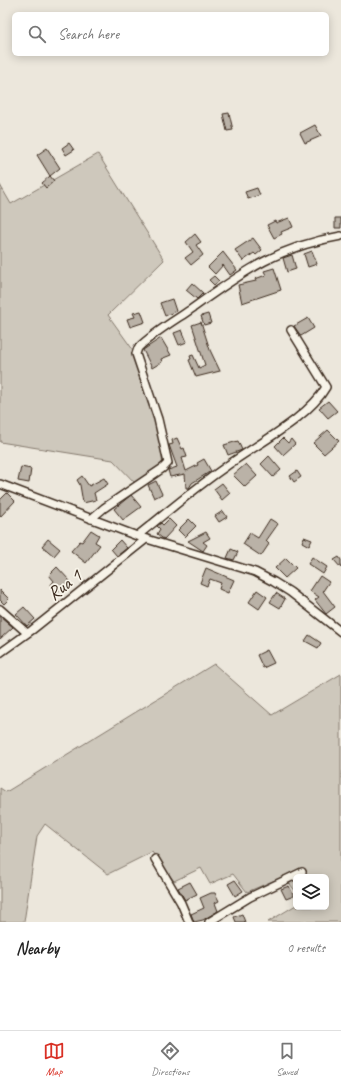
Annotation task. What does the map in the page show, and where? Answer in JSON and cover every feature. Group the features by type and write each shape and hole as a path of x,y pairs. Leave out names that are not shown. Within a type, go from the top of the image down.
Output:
{"street":[{"path":"91,519 104,508 163,468 168,463 158,419 136,354 138,348 256,265 294,247 341,236"},
{"path":"137,536 191,492 278,431 320,396 326,387 291,330"},
{"path":"0,484 137,536 255,572 274,582 341,632"},
{"name":"Rua 1","path":"0,652 27,633 146,539"},
{"path":"0,609 27,633"},
{"path":"155,859 181,903 189,922"},
{"path":"209,922 250,897 302,872"}],"shaded area":[{"path":"98,154 164,260 108,315 136,354 158,419 163,468 137,485 113,460 0,442 0,185 11,204"},
{"path":"214,664 272,715 341,674 341,922 268,922 293,907 293,910 329,910 329,874 293,874 293,888 284,876 247,892 233,874 210,884 201,868 174,881 152,852 108,874 45,824 37,836 24,922 0,922 0,788 6,792"}],"building":[{"path":"229,113 233,130 227,131 223,114"},
{"path":"315,125 321,136 305,143 300,133"},
{"path":"69,143 74,150 66,155 62,148"},
{"path":"47,148 60,168 50,176 37,155"},
{"path":"50,176 54,181 46,188 42,183"},
{"path":"257,188 260,195 248,199 245,192"},
{"path":"289,218 293,227 281,232 282,234 274,238 267,225 275,221 276,223"},
{"path":"335,218 341,218 341,228 335,228"},
{"path":"195,234 201,242 196,245 203,255 191,265 185,258 193,252 186,242"},
{"path":"253,238 262,250 256,255 254,253 243,261 235,250"},
{"path":"312,251 317,264 308,267 304,254"},
{"path":"223,252 237,270 230,275 223,265 215,274 208,267"},
{"path":"292,255 296,269 287,272 283,258"},
{"path":"274,268 281,290 242,303 238,285 256,281 255,279 266,275 264,271"},
{"path":"214,276 219,281 214,285 209,280"},
{"path":"192,283 203,293 197,299 186,290"},
{"path":"172,299 176,311 165,316 160,303"},
{"path":"141,311 145,322 130,327 127,319 135,317 133,313"},
{"path":"208,314 211,323 204,325 201,316"},
{"path":"308,318 314,328 301,336 294,326"},
{"path":"201,322 210,350 220,371 196,377 189,360 191,359 190,356 193,355 199,368 205,365 192,325"},
{"path":"182,330 187,342 179,345 174,333"},
{"path":"161,338 171,355 161,359 162,362 152,368 143,350"},
{"path":"328,401 337,411 328,418 319,408"},
{"path":"328,430 339,441 324,454 313,443"},
{"path":"177,438 182,449 184,448 187,457 182,458 186,471 198,465 197,463 204,459 211,471 192,483 189,488 186,488 185,474 170,477 168,470 177,467 169,445 173,444 172,440"},
{"path":"283,438 288,443 291,439 295,444 283,455 275,446"},
{"path":"238,441 242,450 228,455 224,445"},
{"path":"269,456 281,470 273,477 261,464"},
{"path":"246,464 257,476 245,487 233,475"},
{"path":"21,467 31,469 29,483 18,481"},
{"path":"297,471 301,477 294,482 290,476"},
{"path":"82,476 89,486 104,478 108,484 94,493 96,500 83,503 80,485 77,480"},
{"path":"156,481 162,494 154,498 148,485"},
{"path":"222,483 230,493 222,500 214,489"},
{"path":"7,493 15,501 0,517 0,500"},
{"path":"131,495 141,507 123,520 114,509"},
{"path":"223,511 227,517 219,522 215,516"},
{"path":"169,519 176,526 164,539 157,534 160,529 157,526 161,523 163,525"},
{"path":"189,519 196,526 185,537 178,530"},
{"path":"270,519 278,524 266,541 269,544 261,556 243,544 250,533 258,538"},
{"path":"91,530 99,535 95,542 100,545 86,563 71,551 80,541 82,542"},
{"path":"206,532 210,538 203,542 207,545 203,551 188,541"},
{"path":"304,537 312,540 309,546 302,542"},
{"path":"48,539 60,549 54,556 42,546"},
{"path":"120,540 127,548 117,556 111,549"},
{"path":"231,549 238,552 234,560 227,558"},
{"path":"312,557 327,567 323,574 308,564"},
{"path":"339,557 341,560 341,568 334,560"},
{"path":"286,558 296,568 285,578 275,568"},
{"path":"57,567 70,581 57,592 50,586 54,581 49,575"},
{"path":"206,568 234,580 228,593 219,589 221,583 210,579 207,586 200,583"},
{"path":"320,576 329,582 323,591 335,607 326,614 315,600 319,597 310,591"},
{"path":"0,590 9,599 4,604 0,600"},
{"path":"257,590 267,597 259,609 249,602"},
{"path":"276,593 285,599 280,608 270,602"},
{"path":"24,607 35,619 27,626 16,614"},
{"path":"0,616 13,627 0,639"},
{"path":"309,635 321,643 318,648 305,641"},
{"path":"267,650 274,663 263,668 257,655"},
{"path":"235,880 243,891 235,896 228,884"},
{"path":"190,882 197,894 185,900 178,888"},
{"path":"289,886 293,896 286,899 281,889"},
{"path":"211,893 215,893 219,901 215,903 218,911 203,920 194,922 191,914 204,908 200,898"},
{"path":"242,914 245,922 236,922 234,917"}]}
